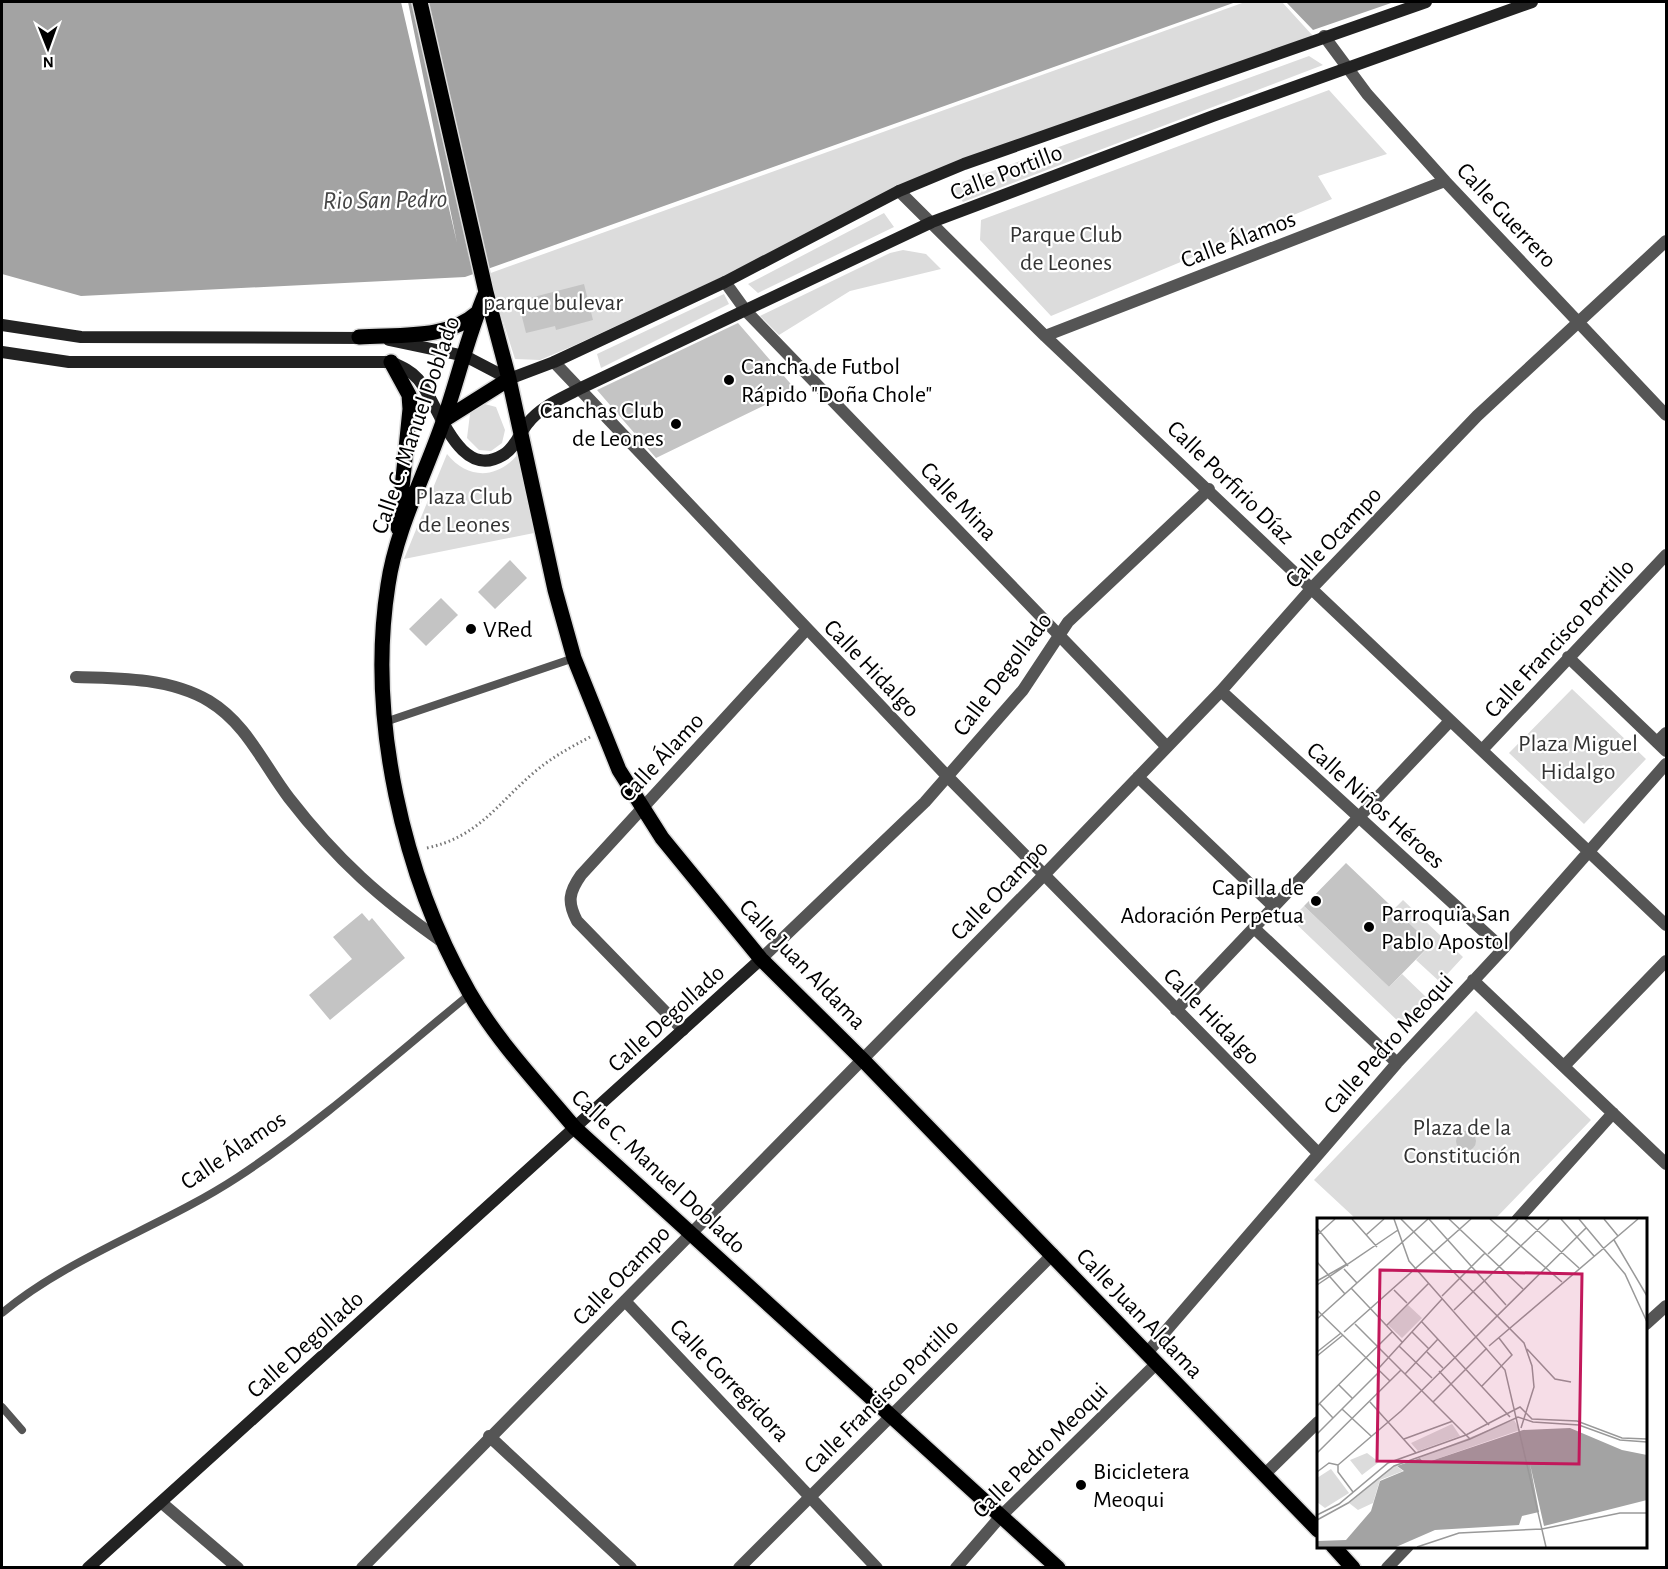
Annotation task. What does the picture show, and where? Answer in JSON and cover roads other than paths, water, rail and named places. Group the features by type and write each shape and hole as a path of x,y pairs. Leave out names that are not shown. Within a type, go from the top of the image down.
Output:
{"main road":[{"name":"Calle Juan Aldama","path":"420,2 485,288 509,379 555,590 574,658 619,770 642,808 689,873 761,959 1053,1254 1151,1359 1266,1473 1317,1529"},
{"name":"Calle C. Manuel Doblado","path":"485,288 444,420 396,549 388,584 383,630 385,722 396,797 428,907 444,943 471,994 518,1059 575,1128 1058,1568"},
{"path":"359,337 438,331 456,327 477,313"},
{"path":"391,362 409,395 410,410 396,549"},
{"path":"444,420 509,379"},
{"path":"1335,1548 1353,1568"}],"street":[{"name":"Calle Portillo","path":"509,379 554,362 724,282 899,191 964,164 1426,2"},
{"name":"Calle Portillo","path":"391,362 406,369 417,378 444,420 458,448 481,460 501,456 510,450 536,414 581,387 932,222 1213,116 1532,2"},
{"name":"Calle Guerrero","path":"1324,36 1348,69 1445,181 1666,415"},
{"name":"Calle Álamos","path":"1045,336 1445,181"},
{"name":"Calle Porfirio Díaz","path":"899,191 1045,336 1209,489 1666,925"},
{"name":"Calle Ocampo","path":"362,1568 489,1436 626,1302 1044,875 1221,691 1312,588 1477,417 1666,242"},
{"name":"Calle Mina","path":"724,282 746,311 1166,746"},
{"path":"2,325 81,337 359,337 386,340 465,356 509,379"},
{"path":"2,352 69,362 391,362"},
{"name":"Calle Hidalgo","path":"554,362 581,387 806,630 1318,1153"},
{"name":"Calle Degollado","path":"88,1568 761,959 902,825 948,777 1028,683 1048,655 1058,635 1079,611 1209,489"},
{"name":"Calle Francisco Portillo","path":"1482,750 1666,555"},
{"name":"Calle Álamo","path":"683,1030 577,921 570,904 571,889 642,808 806,630"},
{"path":"1568,657 1662,746 1666,733"},
{"path":"76,677 130,678 181,688 209,701 238,725 264,758 288,797 355,874 387,903 444,943"},
{"name":"Calle Niños Héroes","path":"1221,691 1503,949"},
{"name":"Calle Francisco Portillo","path":"1176,1010 1450,721"},
{"name":"Calle Pedro Meoqui","path":"956,1568 1001,1516 1151,1359 1318,1153 1590,852 1666,764"},
{"path":"1138,777 1274,907"},
{"path":"1254,928 1397,1063"},
{"path":"1564,1066 1666,961"},
{"path":"1473,980 1666,1164"},
{"path":"1519,1218 1613,1113"},
{"name":"Calle Francisco Portillo","path":"739,1568 1053,1254"},
{"name":"Calle Corregidora","path":"626,1302 812,1495 877,1568"},
{"path":"1647,1323 1666,1306"},
{"path":"1266,1473 1317,1423"},
{"path":"489,1436 631,1568"},
{"path":"162,1503 238,1568"},
{"path":"1387,1568 1406,1548"}],"lane":[{"path":"385,722 574,658"},
{"name":"Calle Álamos","path":"2,1313 51,1279 237,1177 285,1143 471,994"},
{"path":"2,1407 22,1430"}],"water":[{"name":"Rio San Pedro","path":"2,2 401,2 457,243 408,2 1236,2 465,277 81,296 2,274"},
{"path":"1286,2 1394,2 1313,30"}],"place":[{"name":"Cancha de Futbol Rápido \"Doña Chole\"","path":"729,380"},
{"name":"Canchas Club de Leones","path":"676,424"},
{"name":"VRed","path":"471,629"},
{"name":"Capilla de Adoración Perpetua","path":"1316,901"},
{"name":"Parroquia San Pablo Apostol","path":"1369,927"},
{"name":"Bicicletera Meoqui","path":"1081,1485"}],"park label":[{"name":"Parque Club de Leones","path":"1066,248"},
{"name":"parque bulevar","path":"553,302"},
{"name":"Plaza Club de Leones","path":"464,510"},
{"name":"Plaza Miguel Hidalgo","path":"1578,757"},
{"name":"Plaza de la Constitución","path":"1462,1141"}]}
